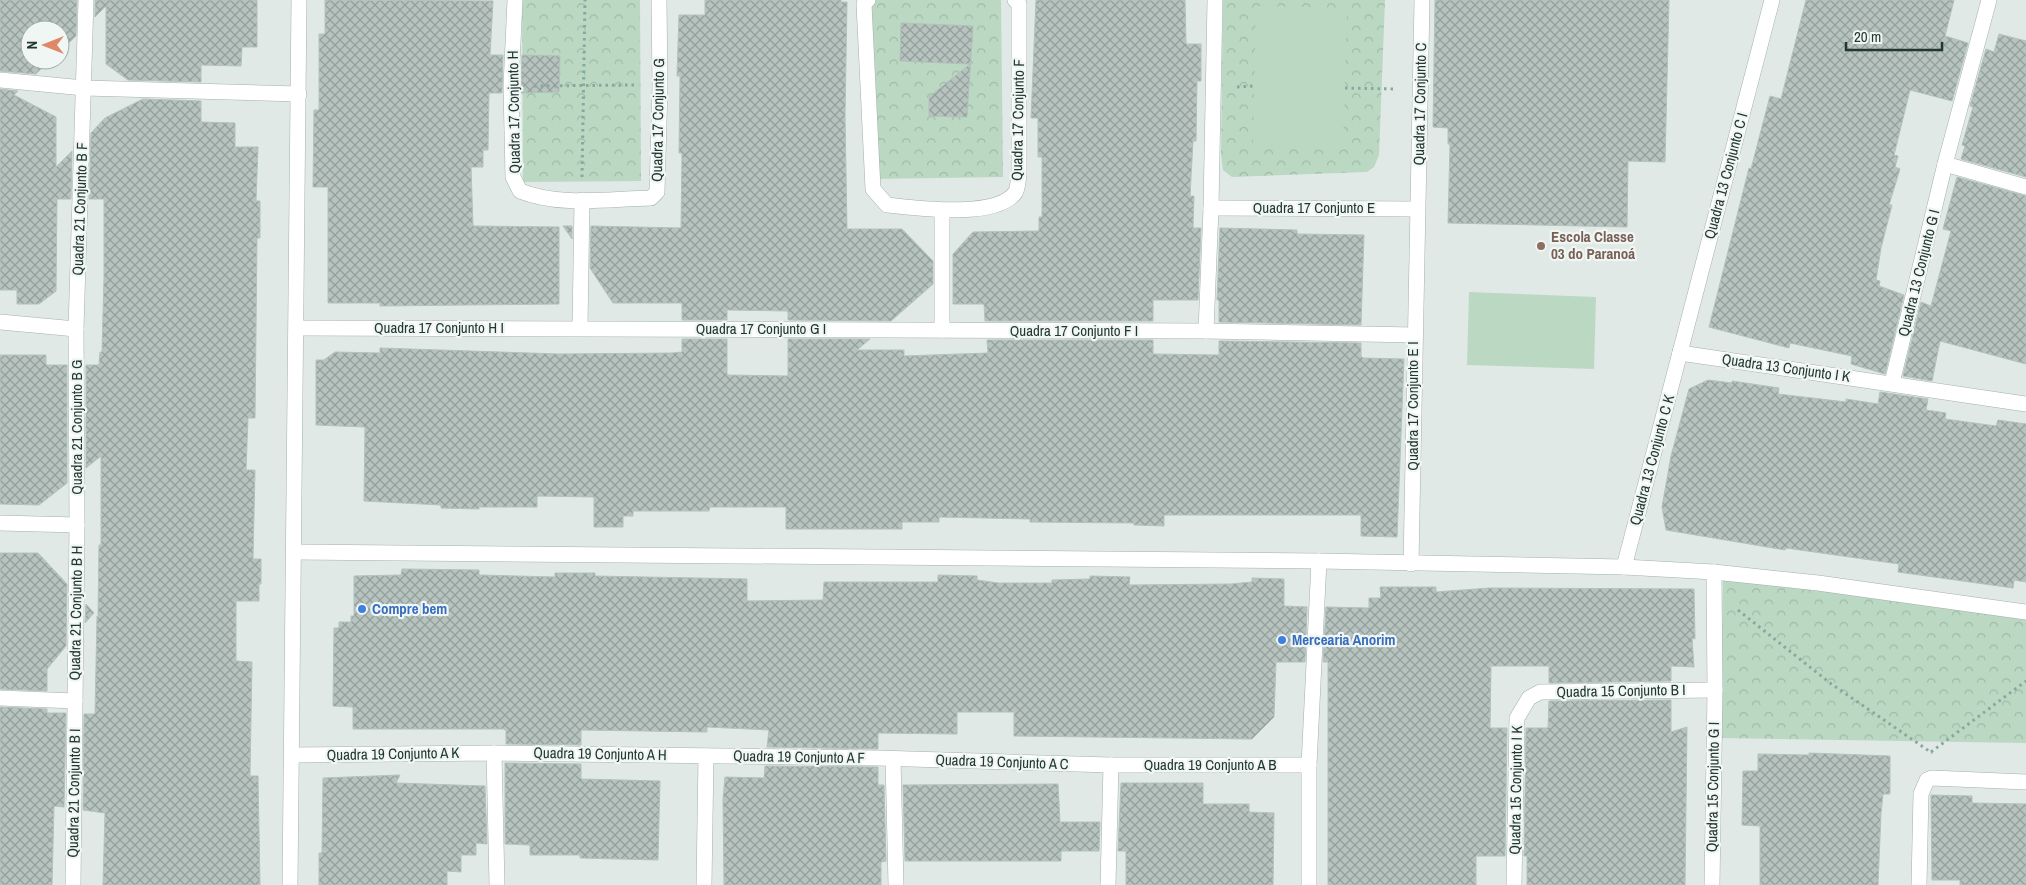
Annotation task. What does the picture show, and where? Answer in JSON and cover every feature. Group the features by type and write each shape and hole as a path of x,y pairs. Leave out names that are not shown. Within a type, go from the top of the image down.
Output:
{"street":[{"name":"Quadra 21 Conjunto B F","path":"76,329 86,0"},
{"path":"290,885 293,755 299,0"},
{"name":"Quadra 17 Conjunto H","path":"515,0 511,86 513,177 520,191 539,198 582,200"},
{"name":"Quadra 17 Conjunto G","path":"582,200 651,198 657,192 660,86 659,0"},
{"path":"868,0 864,4 873,189 887,205 942,211 942,330"},
{"name":"Quadra 17 Conjunto F","path":"942,211 1001,205 1016,192 1019,175 1019,4 1015,0"},
{"path":"1206,332 1211,208 1215,0"},
{"name":"Quadra 17 Conjunto C","path":"1415,334 1422,0"},
{"name":"Quadra 13 Conjunto C I","path":"1680,352 1772,0"},
{"name":"Quadra 13 Conjunto G I","path":"1892,383 1945,164 1989,0"},
{"path":"0,80 84,88 299,94"},
{"path":"1945,164 2026,187"},
{"path":"580,328 582,200"},
{"name":"Quadra 17 Conjunto E","path":"1211,208 1418,209"},
{"path":"0,322 76,329"},
{"name":"Quadra 17 Conjunto H I","path":"297,328 580,328"},
{"name":"Quadra 17 Conjunto G I","path":"580,328 942,330"},
{"name":"Quadra 21 Conjunto B G","path":"76,329 77,524"},
{"name":"Quadra 17 Conjunto F I","path":"942,330 1206,332"},
{"name":"Quadra 17 Conjunto E I","path":"1206,332 1415,334 1411,564"},
{"name":"Quadra 13 Conjunto I K","path":"1680,352 2026,404"},
{"name":"Quadra 13 Conjunto C K","path":"1624,567 1680,352"},
{"path":"0,523 77,524"},
{"name":"Quadra 21 Conjunto B H","path":"75,701 77,524"},
{"path":"294,552 1319,561 1624,567 1714,572 1818,582 2026,612"},
{"path":"1309,885 1309,765 1319,561"},
{"name":"Quadra 15 Conjunto G I","path":"1712,885 1715,690 1714,572"},
{"name":"Quadra 15 Conjunto B I","path":"1529,698 1540,692 1715,690"},
{"path":"0,698 75,701"},
{"name":"Quadra 15 Conjunto I K","path":"1514,885 1517,718 1529,698"},
{"name":"Quadra 21 Conjunto B I","path":"73,885 75,701"},
{"path":"494,753 497,885"},
{"name":"Quadra 19 Conjunto A K","path":"293,755 494,753"},
{"name":"Quadra 19 Conjunto A H","path":"494,753 706,756"},
{"path":"704,885 706,756"},
{"name":"Quadra 19 Conjunto A F","path":"706,756 892,759"},
{"path":"892,759 896,885"},
{"name":"Quadra 19 Conjunto A C","path":"892,759 1112,765"},
{"path":"1108,885 1112,765"},
{"name":"Quadra 19 Conjunto A B","path":"1112,765 1309,765"},
{"path":"1918,885 1921,794 1927,780 1932,778 2026,782"}],"path":[{"path":"582,200 582,85 585,0"},
{"path":"511,86 660,86"},
{"path":"1345,88 1420,89"},
{"path":"1714,591 1830,683 1938,756"},
{"path":"1927,780 1931,752 2026,681"}],"green space":[{"path":"522,0 640,0 641,181 523,182"},
{"path":"872,0 1001,0 1003,177 875,179"},
{"path":"1223,0 1385,0 1379,155 1374,167 1367,172 1232,177 1223,170 1221,154"},
{"path":"1256,6 1347,8 1343,150 1253,148"},
{"path":"1469,292 1596,297 1594,369 1467,365"},
{"path":"1723,580 2026,615 2026,743 1721,738"}],"building":[{"path":"0,0 77,0 76,36 70,42 70,20 20,20 20,70 40,70 36,74 0,71"},
{"path":"95,0 257,0 257,47 242,47 241,66 201,65 201,82 128,80 106,64 106,6 95,17"},
{"path":"325,0 493,1 490,55 503,55 502,93 489,93 488,150 483,150 483,167 471,167 473,226 559,227 559,304 380,306 380,303 328,303 328,187 313,187 314,110 319,110 319,34 325,34"},
{"path":"705,0 841,0 841,2 847,2 845,116 847,229 902,229 933,261 933,284 891,321 788,320 788,311 727,310 727,320 682,320 682,303 613,303 590,268 591,226 681,228 682,153 679,153 680,76 677,76 679,15 705,15"},
{"path":"1036,0 1185,0 1186,44 1201,44 1201,81 1197,81 1196,141 1193,141 1190,196 1194,196 1193,228 1201,228 1198,300 1153,300 1153,321 985,321 984,304 953,304 953,254 973,232 1039,231 1039,217 1042,217 1042,157 1038,157 1038,118 1031,118"},
{"path":"1435,0 1669,0 1665,162 1628,161 1627,227 1448,223 1450,144 1448,144 1448,128 1433,127"},
{"path":"1806,0 1954,0 1945,36 1968,43 1952,101 1910,90 1894,155 1898,156 1895,167 1900,169 1889,205 1892,205 1881,248 1876,280 1880,281 1879,286 1904,295 1885,374 1851,364 1852,356 1790,343 1789,348 1709,327 1749,168 1751,169 1770,96 1781,99"},
{"path":"901,23 973,26 967,117 929,116 929,97 970,64 900,61"},
{"path":"1999,34 2026,41 2026,177 1961,159 1965,146 1962,145 1973,107 1970,106 1986,49 1994,52"},
{"path":"522,55 560,56 559,92 521,93"},
{"path":"0,89 18,91 14,95 56,117 56,167 72,151 71,199 57,199 56,291 39,304 17,304 17,290 0,290"},
{"path":"143,99 201,101 201,122 235,123 235,147 258,147 256,201 260,201 260,238 257,238 255,418 248,418 246,470 255,470 253,559 261,559 261,584 259,584 259,601 236,601 236,661 252,662 250,776 258,776 260,885 103,885 105,813 83,810 84,714 95,714 99,545 101,545 101,456 86,468 86,365 99,365 100,352 102,352 104,277 104,199 89,199 91,133 105,118"},
{"path":"1957,177 2026,196 2026,364 1940,341 1932,381 1903,376 1921,302 1931,306 1951,231 1943,229"},
{"path":"563,226 572,226 572,239"},
{"path":"1220,228 1297,230 1297,234 1364,235 1361,325 1219,322 1219,300 1217,300"},
{"path":"682,339 727,339 727,375 788,376 788,339 870,339 857,350 904,350 904,356 988,353 987,340 1153,340 1153,354 1219,355 1219,341 1361,343 1361,356 1363,358 1404,359 1397,537 1361,536 1361,515 1164,515 1164,526 1134,525 1134,523 1030,522 1030,519 939,517 939,522 902,522 902,529 786,529 786,507 710,507 709,511 633,511 633,516 623,516 623,527 594,527 594,497 537,496 537,507 479,507 479,509 441,508 441,505 364,501 365,427 316,425 316,360 324,360 335,352 380,353 380,348 559,354 672,353 682,352"},
{"path":"0,355 46,355 46,365 67,365 67,483 39,505 0,504"},
{"path":"1708,380 1732,383 1732,381 1779,388 1778,394 1846,402 1846,399 1878,404 1880,392 1928,399 1926,410 1946,413 1945,419 1996,426 1998,420 2026,424 2026,582 2014,580 2013,588 1898,572 1899,564 1786,548 1785,550 1666,530 1662,507 1671,456 1689,389"},
{"path":"0,553 38,553 67,584 66,646 47,669 47,691 0,689"},
{"path":"402,569 479,570 479,575 555,577 555,573 595,573 595,576 747,579 747,601 823,600 824,582 938,582 938,575 977,576 977,580 998,583 1052,583 1052,580 1090,579 1090,576 1130,577 1129,585 1231,584 1252,582 1252,578 1284,579 1284,606 1307,607 1305,662 1276,662 1274,717 1252,739 1014,736 1014,712 957,712 957,734 878,733 878,749 767,747 769,730 707,727 707,732 581,730 581,745 506,744 506,731 504,729 353,729 353,707 333,706 334,628 339,628 339,622 351,622 351,616 354,616 354,576 401,575"},
{"path":"1380,587 1436,587 1436,592 1489,588 1694,589 1695,639 1692,638 1694,667 1671,666 1671,681 1549,683 1549,666 1491,666 1490,728 1507,728 1505,856 1476,856 1476,885 1328,885 1328,662 1323,662 1326,607 1369,608 1369,598 1381,598"},
{"path":"86,604 94,613 85,623"},
{"path":"1671,700 1671,732 1687,727 1685,885 1527,885 1527,856 1524,856 1526,728 1548,728 1549,701"},
{"path":"0,707 47,709 47,713 66,713 64,807 54,806 52,885 0,885"},
{"path":"1809,753 1890,756 1890,794 1883,794 1881,813 1878,885 1760,885 1760,826 1742,825 1743,771 1758,771 1758,754 1809,755"},
{"path":"505,763 581,764 581,779 660,781 658,860 580,858 580,855 530,855 530,845 505,844"},
{"path":"765,766 878,767 878,785 884,785 886,861 881,862 881,885 724,885 723,799 725,777 764,778"},
{"path":"400,775 396,783 485,786 487,844 476,843 476,855 461,855 461,872 447,871 447,885 319,885 319,853 322,853 323,778"},
{"path":"1121,783 1203,783 1203,804 1249,804 1249,812 1274,813 1273,885 1126,885 1126,851 1118,851"},
{"path":"1058,784 1060,822 1100,822 1099,851 1061,851 1061,861 905,861 903,785"},
{"path":"1931,795 1972,796 1972,803 2026,804 2026,885 1960,885 1960,880 1932,880"}],"place":[{"name":"Escola Classe 03 do Paranoá","path":"1541,246"},
{"name":"Compre bem","path":"362,609"},
{"name":"Mercearia Anorim","path":"1282,640"}]}
